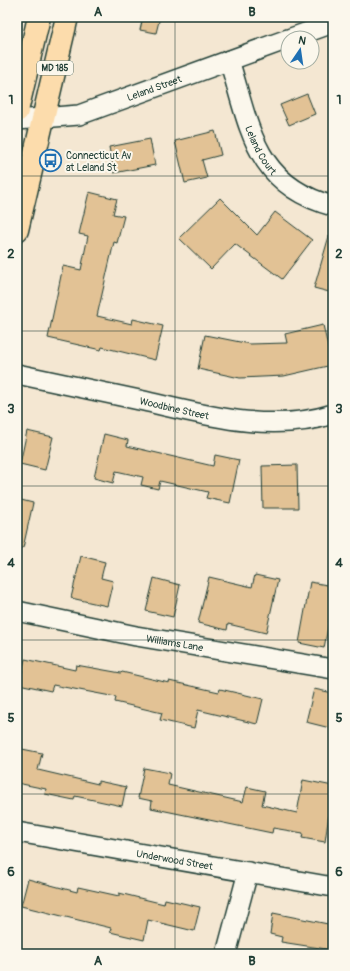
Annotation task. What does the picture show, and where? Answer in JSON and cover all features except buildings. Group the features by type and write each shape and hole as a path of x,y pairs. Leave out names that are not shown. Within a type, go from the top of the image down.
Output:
{"main road":[{"name":"MD 185","path":"17,111 39,17"},
{"name":"MD 185","path":"17,230 67,17"}],"street":[{"path":"313,30 333,23"},
{"name":"Leland Street","path":"17,120 79,115 280,42"},
{"name":"Leland Court","path":"230,60 254,142 263,159 280,179 302,194 333,206"},
{"name":"Woodbine Street","path":"17,374 215,417 252,422 291,421 333,414"},
{"name":"Williams Lane","path":"17,611 136,636 333,669"},
{"name":"Underwood Street","path":"17,832 333,887"},
{"path":"226,954 248,872"}],"place":[{"name":"Connecticut Av at Leland St","path":"50,161"}]}
